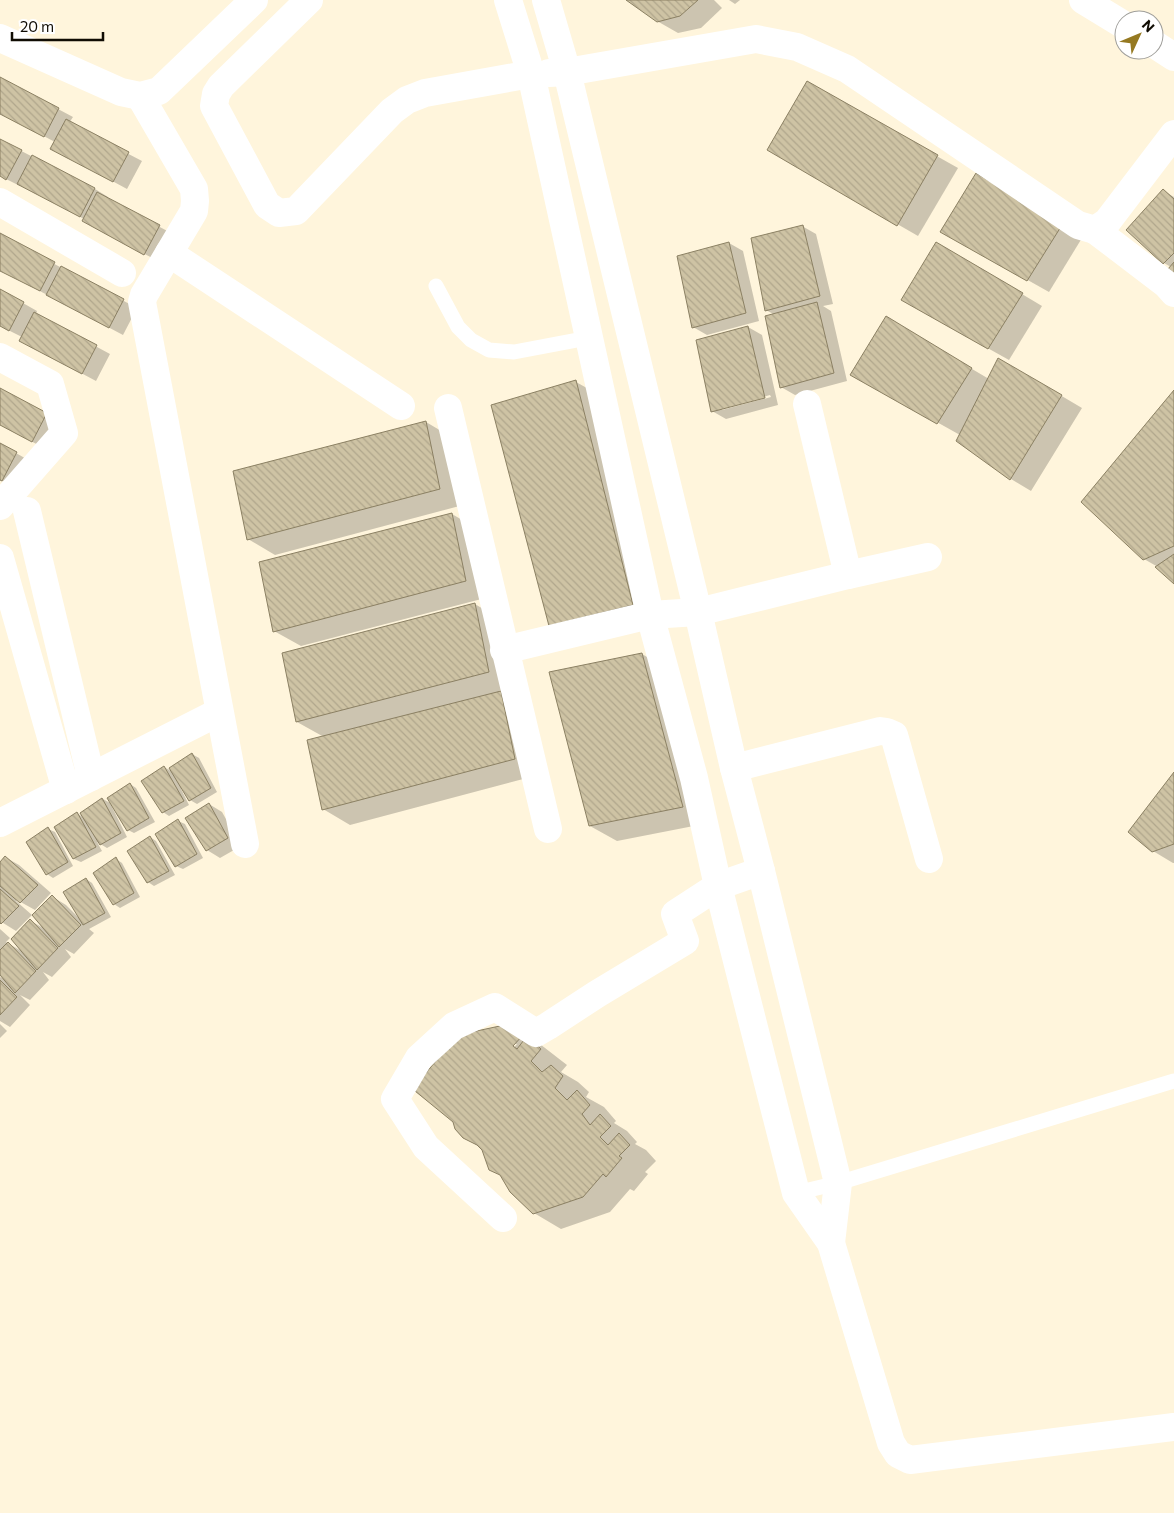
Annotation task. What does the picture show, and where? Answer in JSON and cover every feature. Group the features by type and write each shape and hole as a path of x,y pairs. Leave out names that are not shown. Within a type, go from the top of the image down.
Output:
{"street":[{"path":"0,38 121,92 140,96 159,91 254,0"},
{"path":"309,0 221,86 216,94 214,106 267,205 279,213 296,211 392,111 407,100 425,94 531,74 568,72 756,39 797,47 847,69 1078,225 1096,230 1166,284 1174,293"},
{"path":"508,0 531,74 650,616 694,778 718,886 796,1194 831,1243 891,1443 898,1454 910,1460 1174,1427"},
{"path":"546,0 568,72 734,768 838,1183 831,1243"},
{"path":"1083,0 1114,20"},
{"path":"140,96 194,189 194,211 144,295 142,302 244,844"},
{"path":"1096,230 1107,222 1174,134"},
{"path":"0,202 122,273"},
{"path":"169,253 401,406"},
{"path":"0,357 50,384 64,433 0,506"},
{"path":"807,404 848,575"},
{"path":"448,408 548,829"},
{"path":"26,511 91,777"},
{"path":"504,650 650,616 698,612 928,557"},
{"path":"0,558 66,790"},
{"path":"0,823 219,712"},
{"path":"734,768 880,731 894,735 929,859"},
{"path":"503,1218 426,1148 395,1099 419,1058 454,1026 495,1007 536,1033 684,941 675,914 718,886 761,871"}],"lane":[{"path":"436,286 458,327 471,340 489,350 514,352 588,338"},
{"path":"796,1194 1174,1081"}],"building":[{"path":"626,0 698,0 680,16 657,22"},
{"path":"0,77 59,108 44,137 0,114"},
{"path":"807,81 938,155 897,226 767,150"},
{"path":"66,119 129,152 113,182 50,149"},
{"path":"0,139 22,150 6,180 0,176"},
{"path":"32,155 95,188 80,217 17,184"},
{"path":"976,173 1062,225 1027,281 940,232"},
{"path":"1163,189 1174,199 1174,253 1163,264 1126,230"},
{"path":"97,192 160,225 144,255 82,221"},
{"path":"803,225 820,296 765,311 751,238"},
{"path":"0,233 55,262 40,291 0,271"},
{"path":"729,242 746,313 692,328 677,256"},
{"path":"936,242 1023,293 988,349 901,300"},
{"path":"1174,262 1174,274 1168,269"},
{"path":"61,266 124,299 109,328 46,295"},
{"path":"0,289 24,302 9,331 0,326"},
{"path":"817,302 834,373 780,388 765,316"},
{"path":"34,312 97,345 82,374 19,341"},
{"path":"886,316 972,368 937,424 850,375"},
{"path":"748,326 765,398 711,412 696,340"},
{"path":"998,358 1062,395 1010,480 956,441"},
{"path":"576,380 633,605 549,626 491,405"},
{"path":"0,388 47,413 32,442 0,425"},
{"path":"1174,390 1174,546 1143,560 1081,502"},
{"path":"426,421 440,489 247,540 233,471"},
{"path":"0,443 17,452 2,481 0,480"},
{"path":"452,513 466,581 273,632 259,562"},
{"path":"1174,554 1174,584 1155,567"},
{"path":"475,603 489,672 296,722 282,653"},
{"path":"642,653 683,807 589,826 549,672"},
{"path":"501,691 515,759 322,810 307,740"},
{"path":"192,753 211,788 189,801 169,768"},
{"path":"164,766 184,801 162,813 141,781"},
{"path":"1174,772 1174,844 1152,852 1128,832"},
{"path":"130,783 149,818 127,831 107,798"},
{"path":"102,798 121,833 100,845 80,813"},
{"path":"209,803 228,838 206,851 185,818"},
{"path":"77,812 96,847 73,859 54,827"},
{"path":"178,819 197,854 175,867 155,834"},
{"path":"48,827 68,862 46,875 26,842"},
{"path":"150,836 169,871 147,883 127,851"},
{"path":"5,856 38,885 20,903 0,886 0,862"},
{"path":"116,857 134,893 113,905 93,873"},
{"path":"86,878 105,913 83,925 63,892"},
{"path":"0,889 19,906 1,924 0,923"},
{"path":"52,895 81,925 59,947 32,915"},
{"path":"30,919 58,948 37,970 11,939"},
{"path":"8,942 36,971 15,993 0,975 0,950"},
{"path":"0,980 17,997 0,1015"},
{"path":"509,1024 523,1035 513,1046 517,1049 527,1036 541,1049 531,1061 542,1072 551,1065 563,1076 555,1088 567,1100 577,1090 590,1105 582,1114 590,1125 600,1114 611,1126 600,1137 608,1145 619,1133 630,1145 619,1156 622,1158 606,1177 603,1174 583,1197 533,1214 510,1192 500,1175 489,1170 482,1150 477,1145 463,1138 455,1129 453,1122 415,1091 419,1081 458,1035"}]}
